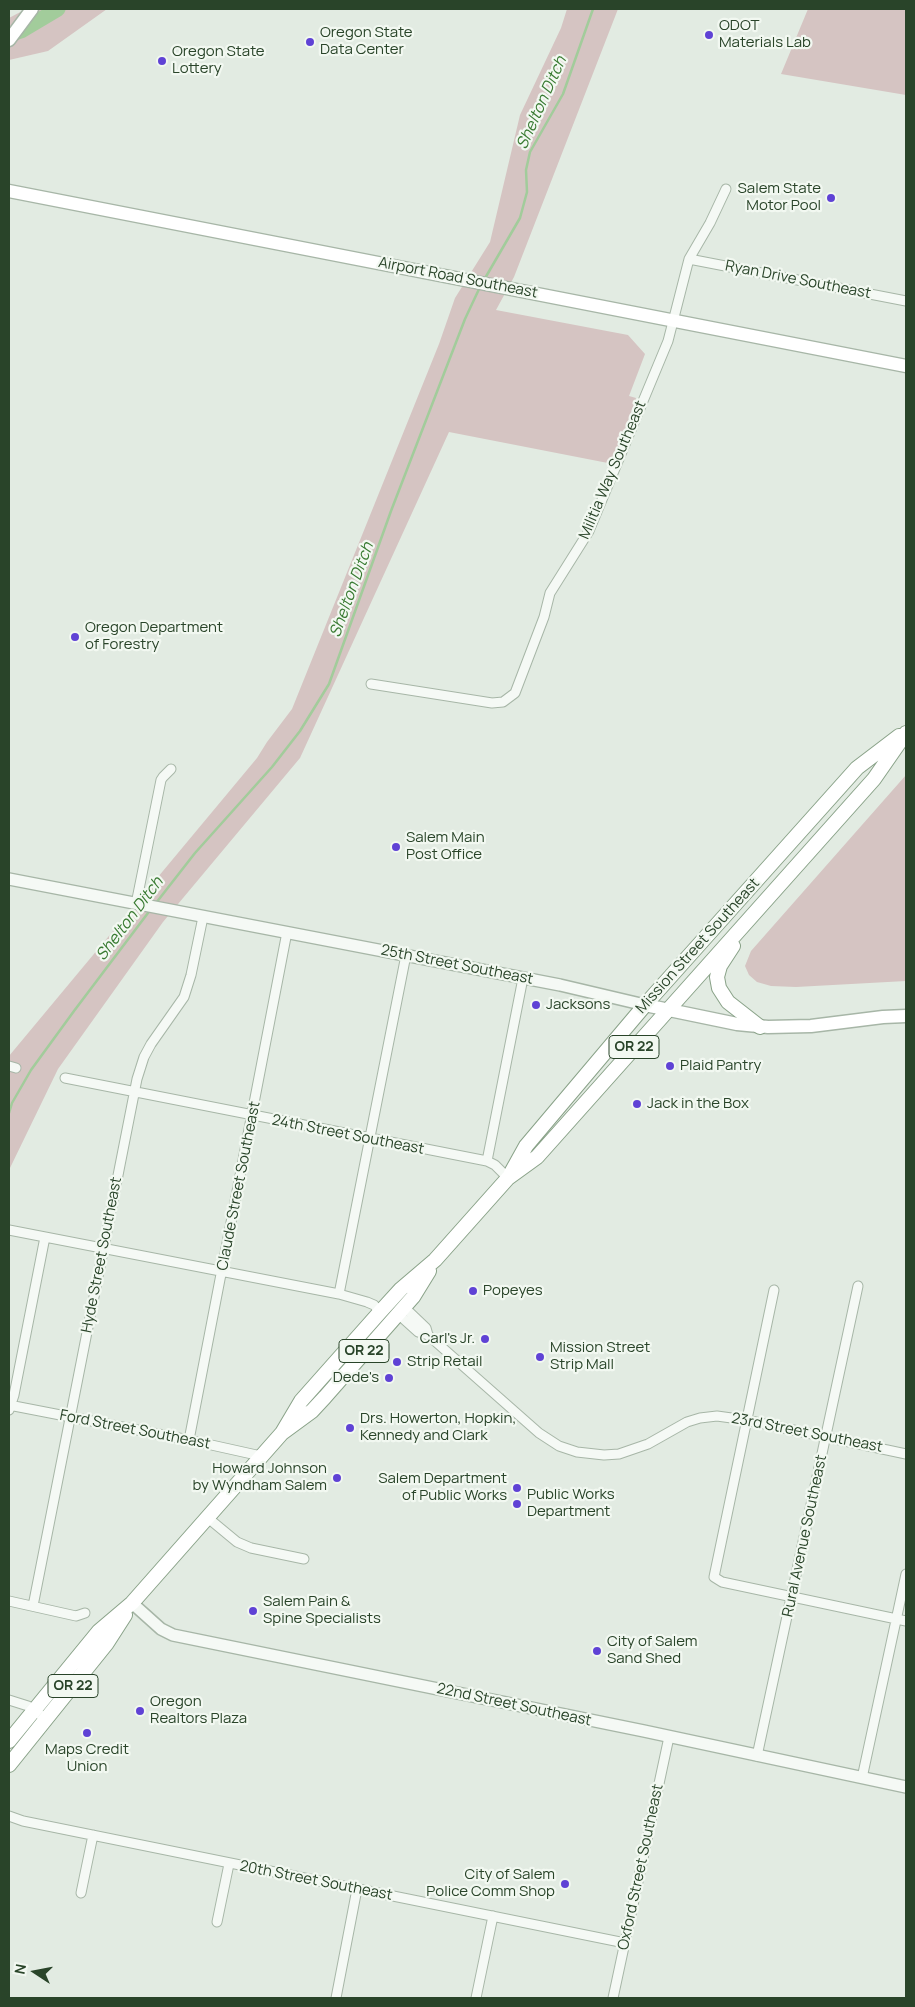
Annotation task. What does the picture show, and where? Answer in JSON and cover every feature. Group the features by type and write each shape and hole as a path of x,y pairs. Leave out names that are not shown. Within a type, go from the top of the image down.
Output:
{"highway":[{"name":"Mission Street Southeast","path":"508,1178 537,1157 756,912 874,779 906,732"},
{"name":"Mission Street Southeast","path":"282,1433 301,1401 401,1289 436,1260 508,1178 526,1146 644,1005 857,768 906,732"},
{"path":"756,912 720,966 717,977 719,988 728,1002 760,1027"},
{"name":"Mission Street Southeast","path":"9,1741 99,1631 132,1603 282,1433 312,1411 401,1311 413,1297 436,1260"},
{"path":"364,1352 382,1320 380,1312"},
{"name":"Mission Street Southeast","path":"9,1765 107,1643 132,1603"}],"main road":[{"path":"9,40 32,9"},
{"name":"Airport Road Southeast","path":"9,191 499,285 673,322 906,366"},
{"name":"25th Street Southeast","path":"644,1005 760,1027 811,1026 906,1016"}],"street":[{"name":"Militia Way Southeast","path":"371,684 492,703 504,702 515,693 544,617 550,593 589,531 668,341 689,259 710,224 726,189"},
{"name":"Ryan Drive Southeast","path":"689,259 906,301"},
{"path":"136,904 161,780 171,769"},
{"name":"25th Street Southeast","path":"9,879 523,978 644,1005"},
{"name":"Hyde Street Southeast","path":"33,1606 134,1093 144,1056 184,997 191,975 202,917"},
{"name":"Claude Street Southeast","path":"189,1440 287,932"},
{"path":"339,1294 406,956"},
{"path":"487,1161 523,978"},
{"name":"24th Street Southeast","path":"65,1078 487,1161 495,1165 508,1178"},
{"path":"9,1230 339,1294 367,1302 380,1312"},
{"path":"9,1407 14,1395 45,1237"},
{"name":"Rural Avenue Southeast","path":"757,1756 858,1286"},
{"path":"774,1290 714,1577 722,1582 906,1621"},
{"name":"23rd Street Southeast","path":"401,1311 418,1332 428,1334 539,1433 559,1446 577,1452 604,1456 635,1450 673,1428 700,1418 726,1417 906,1454"},
{"name":"Ford Street Southeast","path":"9,1407 189,1440 261,1456"},
{"path":"208,1518 237,1542 251,1548 304,1559"},
{"path":"862,1778 906,1574"},
{"path":"9,1601 76,1616 85,1614"},
{"name":"22nd Street Southeast","path":"132,1603 161,1629 174,1635 669,1736 906,1787"},
{"path":"9,1700 20,1702 46,1719"},
{"name":"Oxford Street Southeast","path":"613,1998 669,1736"},
{"name":"20th Street Southeast","path":"9,1816 23,1821 229,1864 625,1943"},
{"path":"81,1893 93,1835"},
{"path":"217,1922 229,1864"},
{"path":"336,1998 357,1889"},
{"path":"476,1998 493,1916"}],"shaded area":[{"path":"26,9 107,9 48,51 9,60 9,18"},
{"path":"567,9 618,9 514,277 496,310 628,335 645,354 629,396 636,398 613,464 449,432 300,758 163,922 58,1069 10,1168 9,1174 9,1056 257,758 292,709 439,344 455,298 490,242 520,115 561,28"},
{"path":"808,9 906,9 906,95 781,74"},
{"path":"906,775 906,981 796,987 771,986 757,982 749,975 745,966 751,951"}],"waterway":[{"path":"9,35 21,31 58,9"},
{"name":"Shelton Ditch","path":"484,280 520,218 527,192 526,170 530,152 563,94 593,9"},
{"name":"Shelton Ditch","path":"156,903 195,853 272,767 300,731 329,684 391,511 465,319 480,287"},
{"name":"Shelton Ditch","path":"9,1113 12,1103 31,1070 151,909"}],"place":[{"name":"ODOT Materials Lab","path":"709,35"},
{"name":"Oregon State Data Center","path":"310,42"},
{"name":"Oregon State Lottery","path":"162,61"},
{"name":"Salem State Motor Pool","path":"831,198"},
{"name":"Oregon Department of Forestry","path":"75,637"},
{"name":"Salem Main Post Office","path":"396,847"},
{"name":"Jacksons","path":"536,1005"},
{"name":"Plaid Pantry","path":"670,1066"},
{"name":"Jack in the Box","path":"637,1104"},
{"name":"Popeyes","path":"473,1291"},
{"name":"Carl's Jr.","path":"485,1339"},
{"name":"Mission Street Strip Mall","path":"540,1357"},
{"name":"Strip Retail","path":"397,1362"},
{"name":"Dede's","path":"389,1378"},
{"name":"Drs. Howerton, Hopkin, Kennedy and Clark","path":"350,1428"},
{"name":"Howard Johnson by Wyndham Salem","path":"337,1478"},
{"name":"Salem Department of Public Works","path":"517,1488"},
{"name":"Public Works Department","path":"517,1504"},
{"name":"Salem Pain & Spine Specialists","path":"253,1611"},
{"name":"City of Salem Sand Shed","path":"597,1651"},
{"name":"Oregon Realtors Plaza","path":"140,1711"},
{"name":"Maps Credit Union","path":"87,1733"},
{"name":"City of Salem Police Comm Shop","path":"565,1884"}]}
